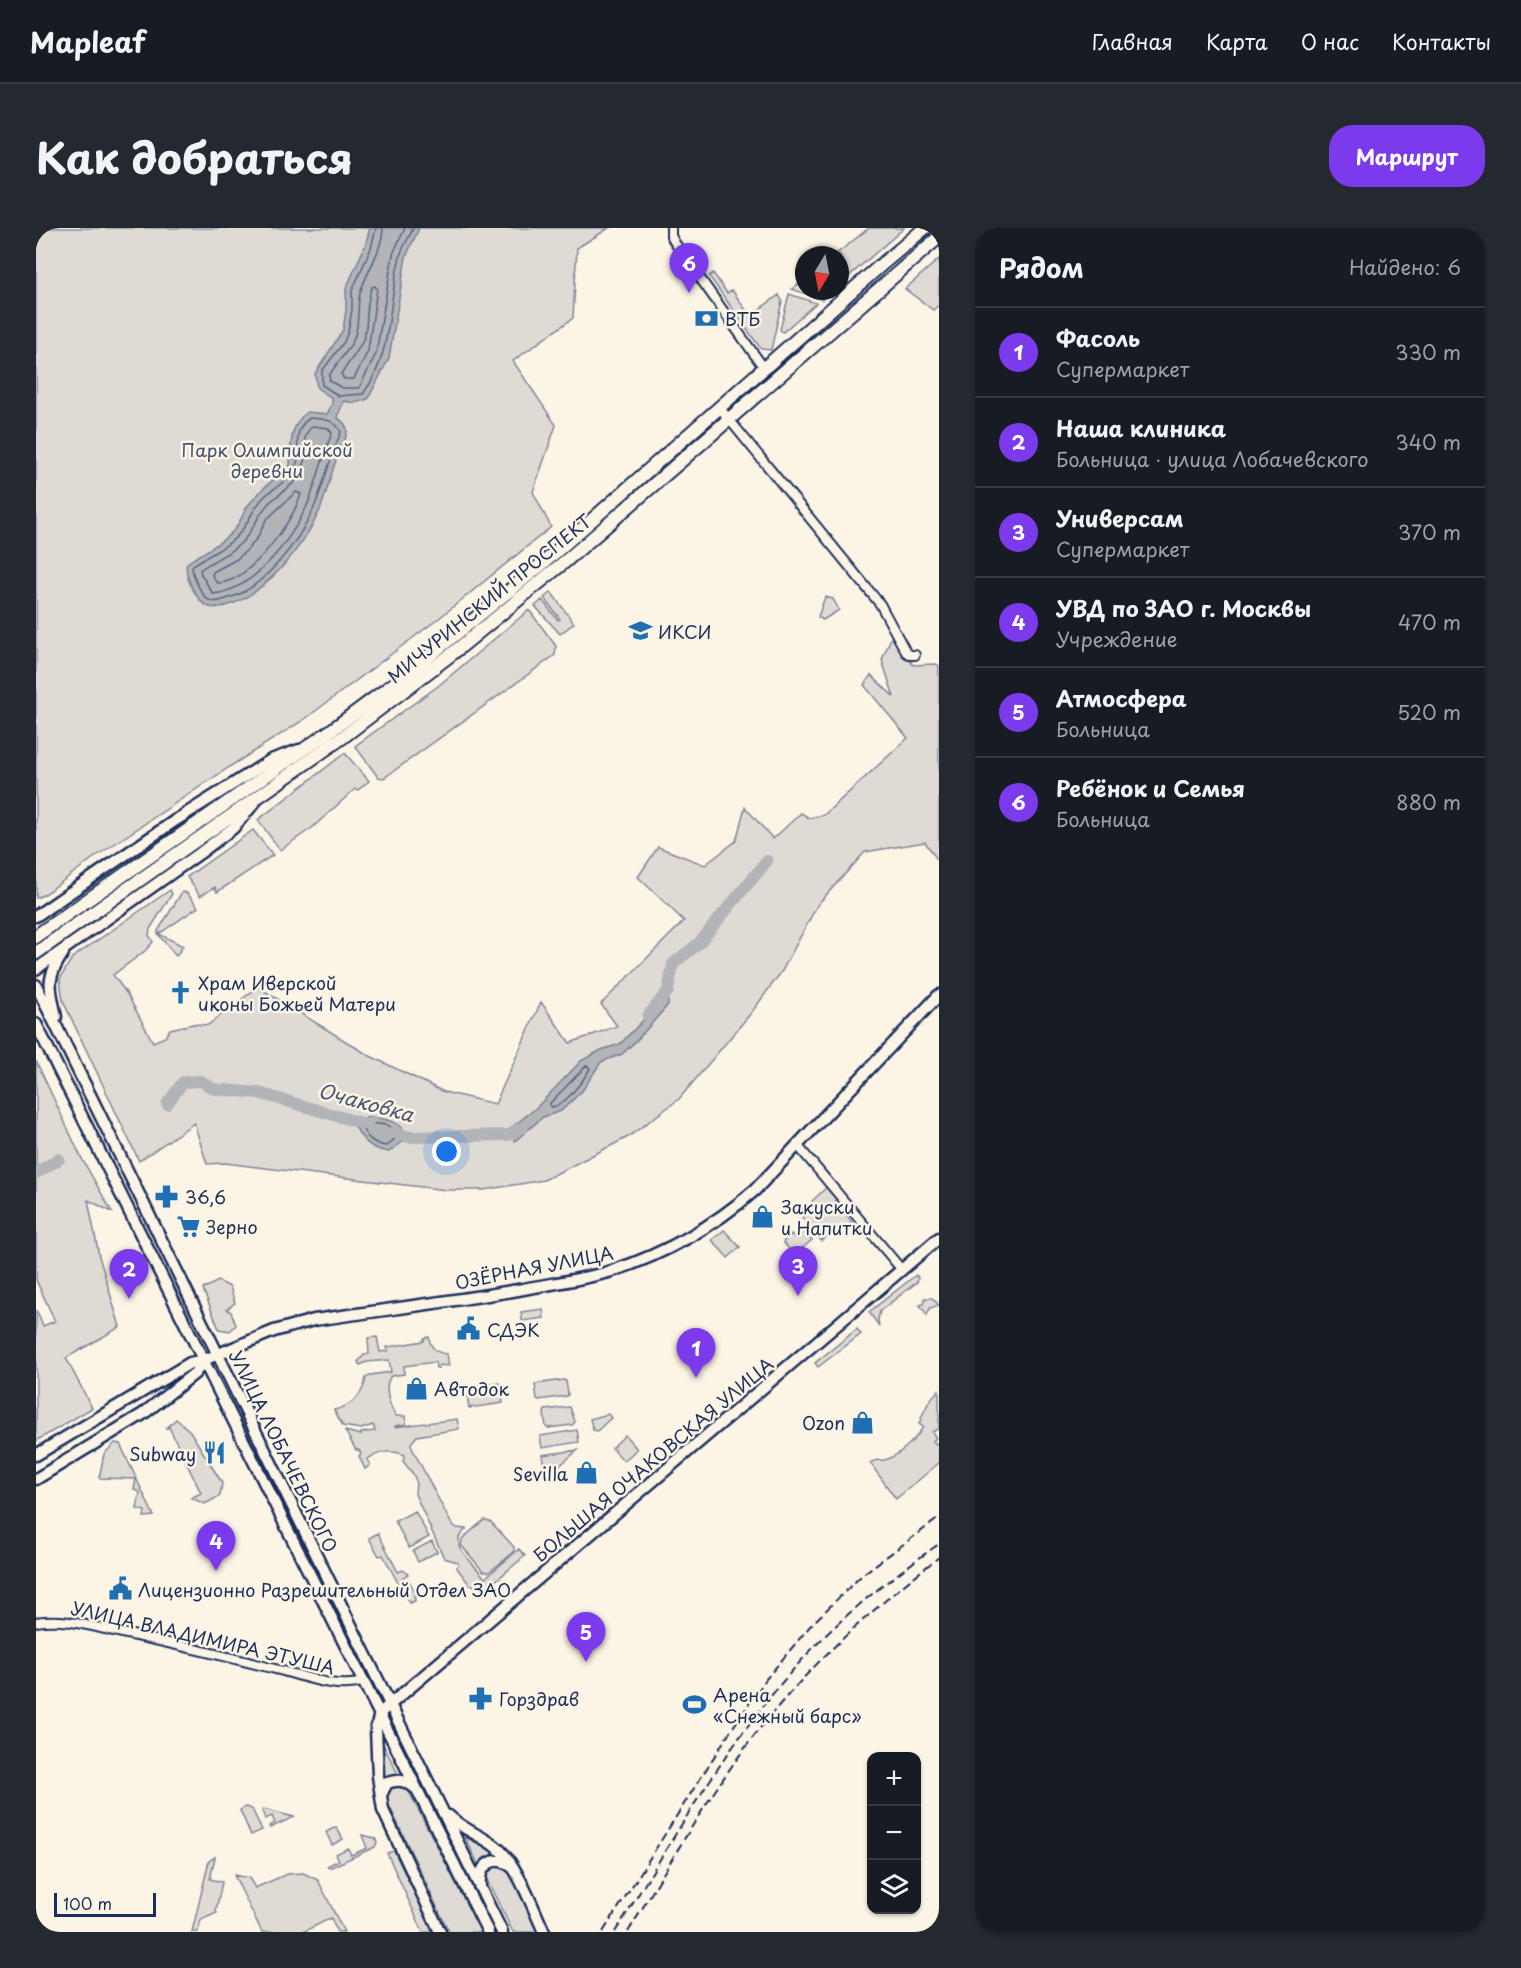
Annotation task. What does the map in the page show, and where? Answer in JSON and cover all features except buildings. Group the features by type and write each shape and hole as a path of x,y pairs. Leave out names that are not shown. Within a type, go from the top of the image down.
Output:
{"main road":[{"name":"МИЧУРИНСКИЙ ПРОСПЕКТ","path":"36,936 329,732 407,674 542,564 925,228"},
{"name":"МИЧУРИНСКИЙ ПРОСПЕКТ","path":"36,952 343,737 453,653 568,559 939,237"},
{"path":"36,914 261,766 305,747"},
{"path":"36,969 175,872 233,828 262,794"},
{"path":"65,896 57,911 60,925 73,933 89,931"},
{"path":"59,1032 50,985 52,969 66,948"},
{"name":"УЛИЦА ЛОБАЧЕВСКОГО","path":"36,985 502,1932"},
{"name":"ОЗЁРНАЯ УЛИЦА","path":"36,1455 190,1363 204,1360 282,1328 303,1322 597,1275 625,1266 678,1243 723,1215 755,1190 939,995"},
{"name":"УЛИЦА ЛОБАЧЕВСКОГО","path":"37,1026 488,1932"},
{"name":"БОЛЬШАЯ ОЧАКОВСКАЯ УЛИЦА","path":"380,1713 939,1238"},
{"path":"36,1479 143,1414 195,1373 204,1360"},
{"path":"380,1713 376,1728 383,1810 440,1932"},
{"path":"381,1795 387,1783 394,1780 410,1783 415,1788"},
{"path":"440,1804 454,1821 504,1853 544,1932"},
{"path":"481,1888 480,1876 486,1864 502,1861 514,1869"}],"street":[{"path":"671,228 671,236 675,243 764,368"},
{"path":"719,407 880,604 906,652 915,656"},
{"path":"798,1146 902,1270"},
{"name":"УЛИЦА ВЛАДИМИРА ЭТУША","path":"36,1622 59,1619 190,1647 311,1679 351,1685 363,1682"}],"green space":[{"name":"Парк Олимпийской деревни","path":"36,228 609,228 577,248 573,318 513,361 556,425 533,492 551,527 438,619 305,719 237,762 36,898"},
{"path":"869,228 904,228 849,276 849,246 846,246"},
{"path":"939,259 939,305 933,310 905,289"},
{"path":"713,273 727,293 732,290 750,316 779,295 782,301 771,350 761,349 709,276"},
{"path":"789,294 795,296 795,300 816,303 783,332 780,330"},
{"path":"551,592 574,623 560,634 535,606 542,600 558,620 560,619 544,598"},
{"path":"825,597 833,599 839,610 823,620 818,617"},
{"path":"529,610 556,646 555,655 384,778 378,777 355,746 438,686"},
{"path":"892,635 913,665 936,664 939,666 939,862 925,842 865,852 818,904 782,971 751,1013 679,1099 628,1137 544,1180 483,1190 446,1190 225,1163 207,1164 194,1123 139,1161 63,1001 60,979 72,958 170,890 172,894 150,929 149,935 153,942 145,951 113,975 127,994 153,1042 165,1037 170,1029 193,1024 208,1025 258,987 368,1055 444,1092 495,1104 541,1002 570,1043 617,1026 601,1004 684,921 638,877 658,847 705,865 736,841 745,807 773,839 801,813 809,818 824,815 908,738 864,685 871,675 894,697 882,660"},
{"path":"345,753 369,781 358,790 355,789 312,828 280,850 258,820"},
{"path":"253,830 273,855 217,892 215,887 200,896 187,877"},
{"path":"182,892 187,893 198,907 159,934 183,946 176,956 158,934 158,931"},
{"path":"36,1061 81,1157 112,1212 88,1200 99,1256 120,1327 66,1358 92,1408 36,1441 36,1310 43,1326 55,1321 36,1280"},
{"path":"830,1184 835,1190 836,1202 852,1222 839,1234 835,1230 821,1241 802,1218 812,1208 812,1201"},
{"path":"724,1230 740,1247 728,1258 712,1240"},
{"path":"802,1230 812,1240 798,1252 790,1250 783,1242 791,1234 794,1237"},
{"path":"916,1275 917,1282 880,1311 879,1326 869,1312"},
{"path":"218,1281 230,1287 235,1303 227,1309 231,1312 236,1325 230,1331 219,1329 203,1289"},
{"path":"925,1298 932,1298 939,1305 930,1308 927,1315 920,1305 924,1304"},
{"path":"543,1309 544,1318 522,1321 521,1312"},
{"path":"857,1329 861,1334 818,1367 815,1363"},
{"path":"377,1337 380,1352 388,1351 387,1347 424,1341 424,1338 429,1337 434,1349 447,1354 449,1366 439,1365 439,1368 436,1368 435,1362 404,1366 404,1374 391,1376 387,1385 388,1396 396,1416 405,1416 406,1424 395,1427 457,1419 459,1429 417,1436 411,1443 452,1525 466,1529 459,1537 459,1546 485,1578 519,1549 525,1556 488,1587 470,1585 457,1568 458,1562 444,1558 415,1494 416,1481 403,1461 405,1455 386,1452 377,1455 367,1459 370,1465 365,1469 359,1456 361,1454 359,1450 356,1450 345,1431 361,1435 361,1433 375,1431 373,1425 361,1429 343,1426 334,1410 346,1406 355,1399 362,1390 366,1378 370,1375 391,1372 389,1360 360,1365 358,1362 364,1355 369,1354 368,1338"},
{"path":"564,1380 567,1396 537,1399 535,1384"},
{"path":"500,1383 503,1403 469,1408 466,1388"},
{"path":"939,1390 939,1428 932,1432 936,1438 933,1441 936,1444 939,1442 939,1463 896,1499 870,1463 893,1456 913,1441 923,1427 919,1424 925,1410"},
{"path":"570,1407 575,1422 572,1425 546,1427 545,1410"},
{"path":"608,1414 611,1418 597,1431 593,1430 590,1419"},
{"path":"176,1419 190,1431 222,1483 220,1496 205,1504 191,1498 201,1493 169,1427 165,1429"},
{"path":"577,1430 579,1442 542,1448 540,1436"},
{"path":"625,1435 637,1449 624,1461 612,1448"},
{"path":"115,1443 120,1444 154,1516 144,1517 145,1511 137,1509 140,1493 134,1490 136,1479 99,1478 104,1454"},
{"path":"578,1450 546,1477 542,1455"},
{"path":"415,1511 429,1537 409,1548 395,1521"},
{"path":"484,1520 490,1521 514,1547 514,1552 489,1572 483,1571 461,1545 462,1539"},
{"path":"378,1533 398,1572 403,1570 408,1574 402,1578 405,1582 409,1581 414,1590 415,1601 409,1603 383,1555 379,1556 369,1538"},
{"path":"432,1541 437,1552 418,1562 413,1551"},
{"path":"382,1742 400,1778 383,1782"},
{"path":"402,1786 409,1792 481,1932 449,1932 387,1801 390,1788"},
{"path":"246,1807 252,1809 262,1830 251,1835 240,1810"},
{"path":"263,1809 294,1817 270,1828 269,1826 275,1823 272,1816 265,1819"},
{"path":"336,1827 343,1839 332,1845 326,1832"},
{"path":"362,1835 375,1838 377,1842 375,1847 329,1868 327,1866 339,1860 336,1854 348,1848 351,1855 367,1848"},
{"path":"465,1837 498,1854 485,1858 479,1866"},
{"path":"394,1851 434,1932 423,1932 387,1853"},
{"path":"215,1857 210,1879 222,1882 217,1913 201,1920 198,1932 192,1932 209,1861"},
{"path":"502,1866 509,1872 538,1932 513,1932 488,1882 487,1874 491,1868"},
{"path":"303,1873 318,1880 344,1932 337,1932 331,1918 303,1932 262,1932 234,1875 249,1878 255,1888 287,1874"}],"water":[{"path":"370,228 419,228 406,257 389,358 368,399 354,403 344,401 337,417 346,426 346,437 319,512 293,554 269,580 243,599 219,607 207,606 200,601 190,585 186,572 187,563 228,536 256,496 288,469 292,436 301,417 307,412 327,414 332,398 317,388 315,374 343,330 346,289 365,246"},
{"path":"668,991 668,1005 638,1039 622,1054 601,1062 582,1091 561,1111 543,1117 515,1141 509,1135 511,1128 536,1108 581,1061 601,1050 620,1044 659,1004"},
{"path":"368,1117 397,1124 406,1131 409,1137 389,1152 375,1148 366,1142 352,1120"}],"waterway":[{"name":"Очаковка","path":"648,1016 668,991 673,964 699,943 767,861"},
{"name":"Очаковка","path":"167,1104 183,1082 201,1081 214,1089 259,1093 368,1125"},
{"name":"Очаковка","path":"393,1132 409,1137 509,1135 523,1127"},
{"name":"Очаковка","path":"36,1173 59,1159"}],"railway":[{"path":"603,1932 731,1730 766,1679 811,1625 863,1574 939,1518"},
{"path":"615,1932 708,1783 786,1677 845,1617 939,1544"},
{"path":"628,1932 702,1810 765,1722 805,1676 841,1640 939,1557"}],"place":[{"name":"Ребёнок и Семья","path":"689,293"},
{"name":"ВТБ","path":"707,318"},
{"name":"ИКСИ","path":"640,631"},
{"name":"Храм Иверской иконы Божьей Матери","path":"180,992"},
{"name":"36,6","path":"167,1196"},
{"name":"Закуски и Напитки","path":"763,1216"},
{"name":"Зерно","path":"188,1226"},
{"name":"Универсам","path":"798,1296"},
{"name":"Наша клиника","path":"129,1299"},
{"name":"СДЭК","path":"469,1329"},
{"name":"Фасоль","path":"696,1378"},
{"name":"Автодок","path":"416,1388"},
{"name":"Ozon","path":"863,1422"},
{"name":"Subway","path":"214,1453"},
{"name":"Sevilla","path":"586,1473"},
{"name":"УВД по ЗАО г. Москвы","path":"216,1571"},
{"name":"Лицензионно Разрешительный Отдел ЗАО","path":"120,1589"},
{"name":"Атмосфера","path":"586,1662"},
{"name":"Горздрав","path":"481,1698"},
{"name":"Арена «Снежный барс»","path":"695,1704"}]}
